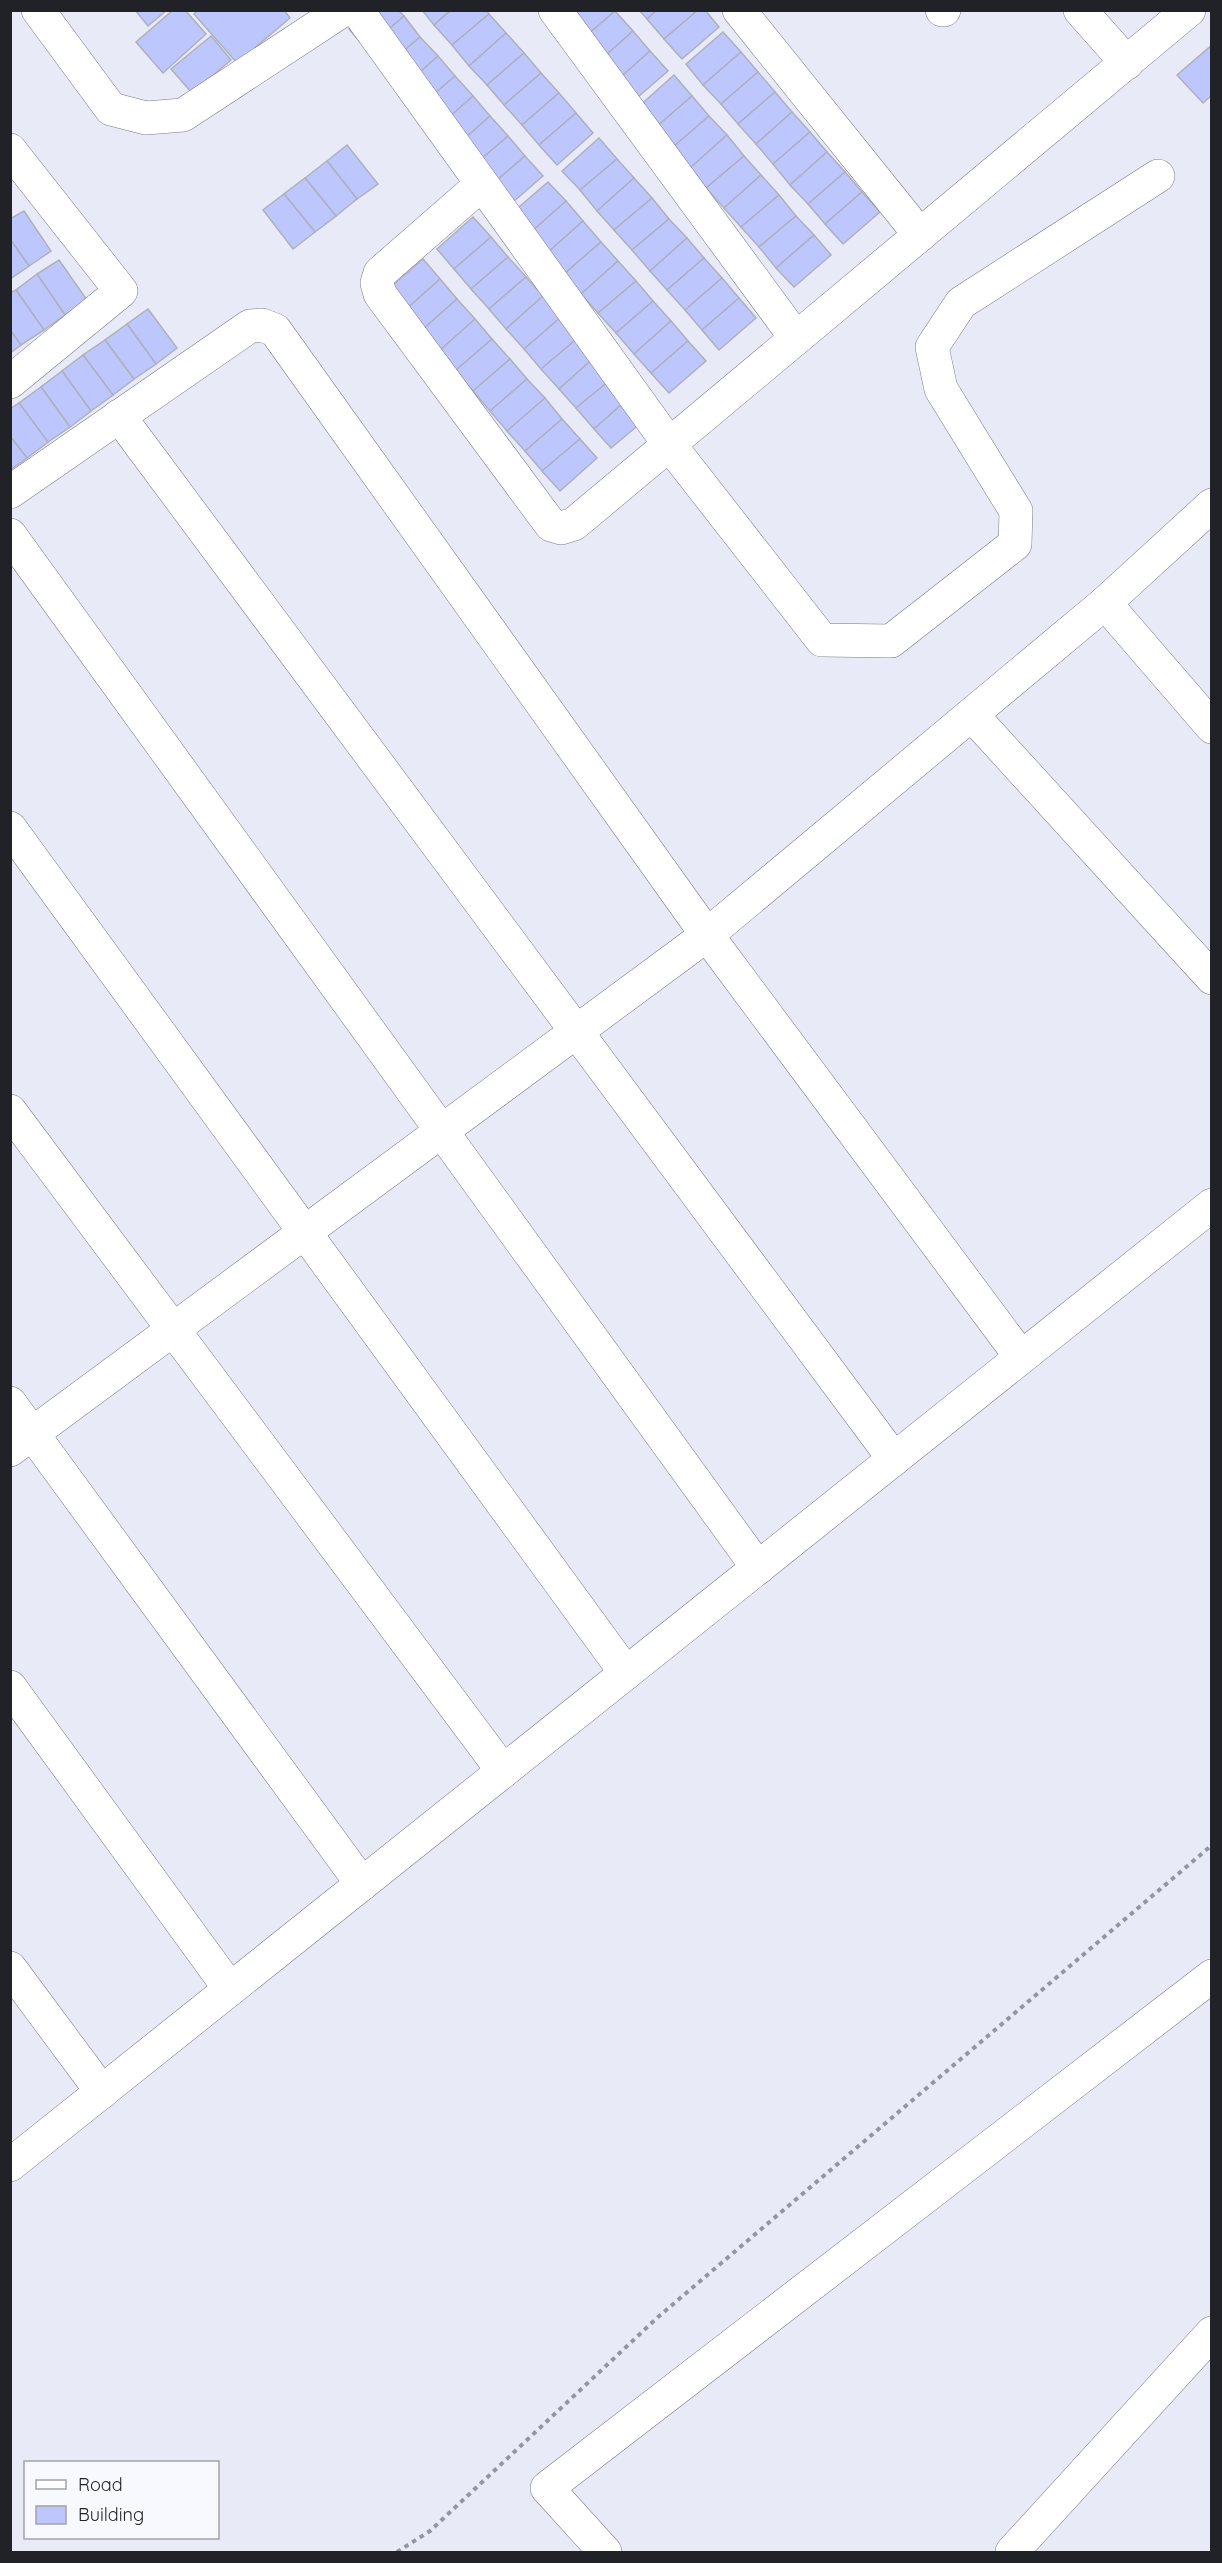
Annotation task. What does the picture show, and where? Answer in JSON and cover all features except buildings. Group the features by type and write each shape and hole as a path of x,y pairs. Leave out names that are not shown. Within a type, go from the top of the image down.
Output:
{"street":[{"path":"38,10 111,109 146,118 183,115 343,10"},
{"path":"357,10 669,444 822,640 891,641 1015,544 1016,511 941,389 932,346 961,303 1158,176"},
{"path":"555,10 796,338"},
{"path":"739,10 920,235"},
{"path":"1080,10 1127,63"},
{"path":"482,184 380,273 377,283 380,294 550,525 561,528 574,524 1189,10"},
{"path":"10,382 121,291 15,166"},
{"path":"10,492 250,326 262,325 275,330 707,935 1021,1357"},
{"path":"119,416 894,1459"},
{"path":"22,1442 707,935 1105,603 1212,505"},
{"path":"10,535 758,1568"},
{"path":"1105,603 1212,727"},
{"path":"972,715 1212,978"},
{"path":"10,828 626,1673"},
{"path":"10,1111 503,1772"},
{"path":"10,2165 1212,1205"},
{"path":"10,1403 22,1442 362,1884"},
{"path":"10,1687 230,1989"},
{"path":"10,1968 102,2092"},
{"path":"605,2553 547,2488 1212,1976"},
{"path":"1012,2553 1212,2333"}],"path":[{"path":"397,2553 430,2531 658,2317 1212,1845"}]}
